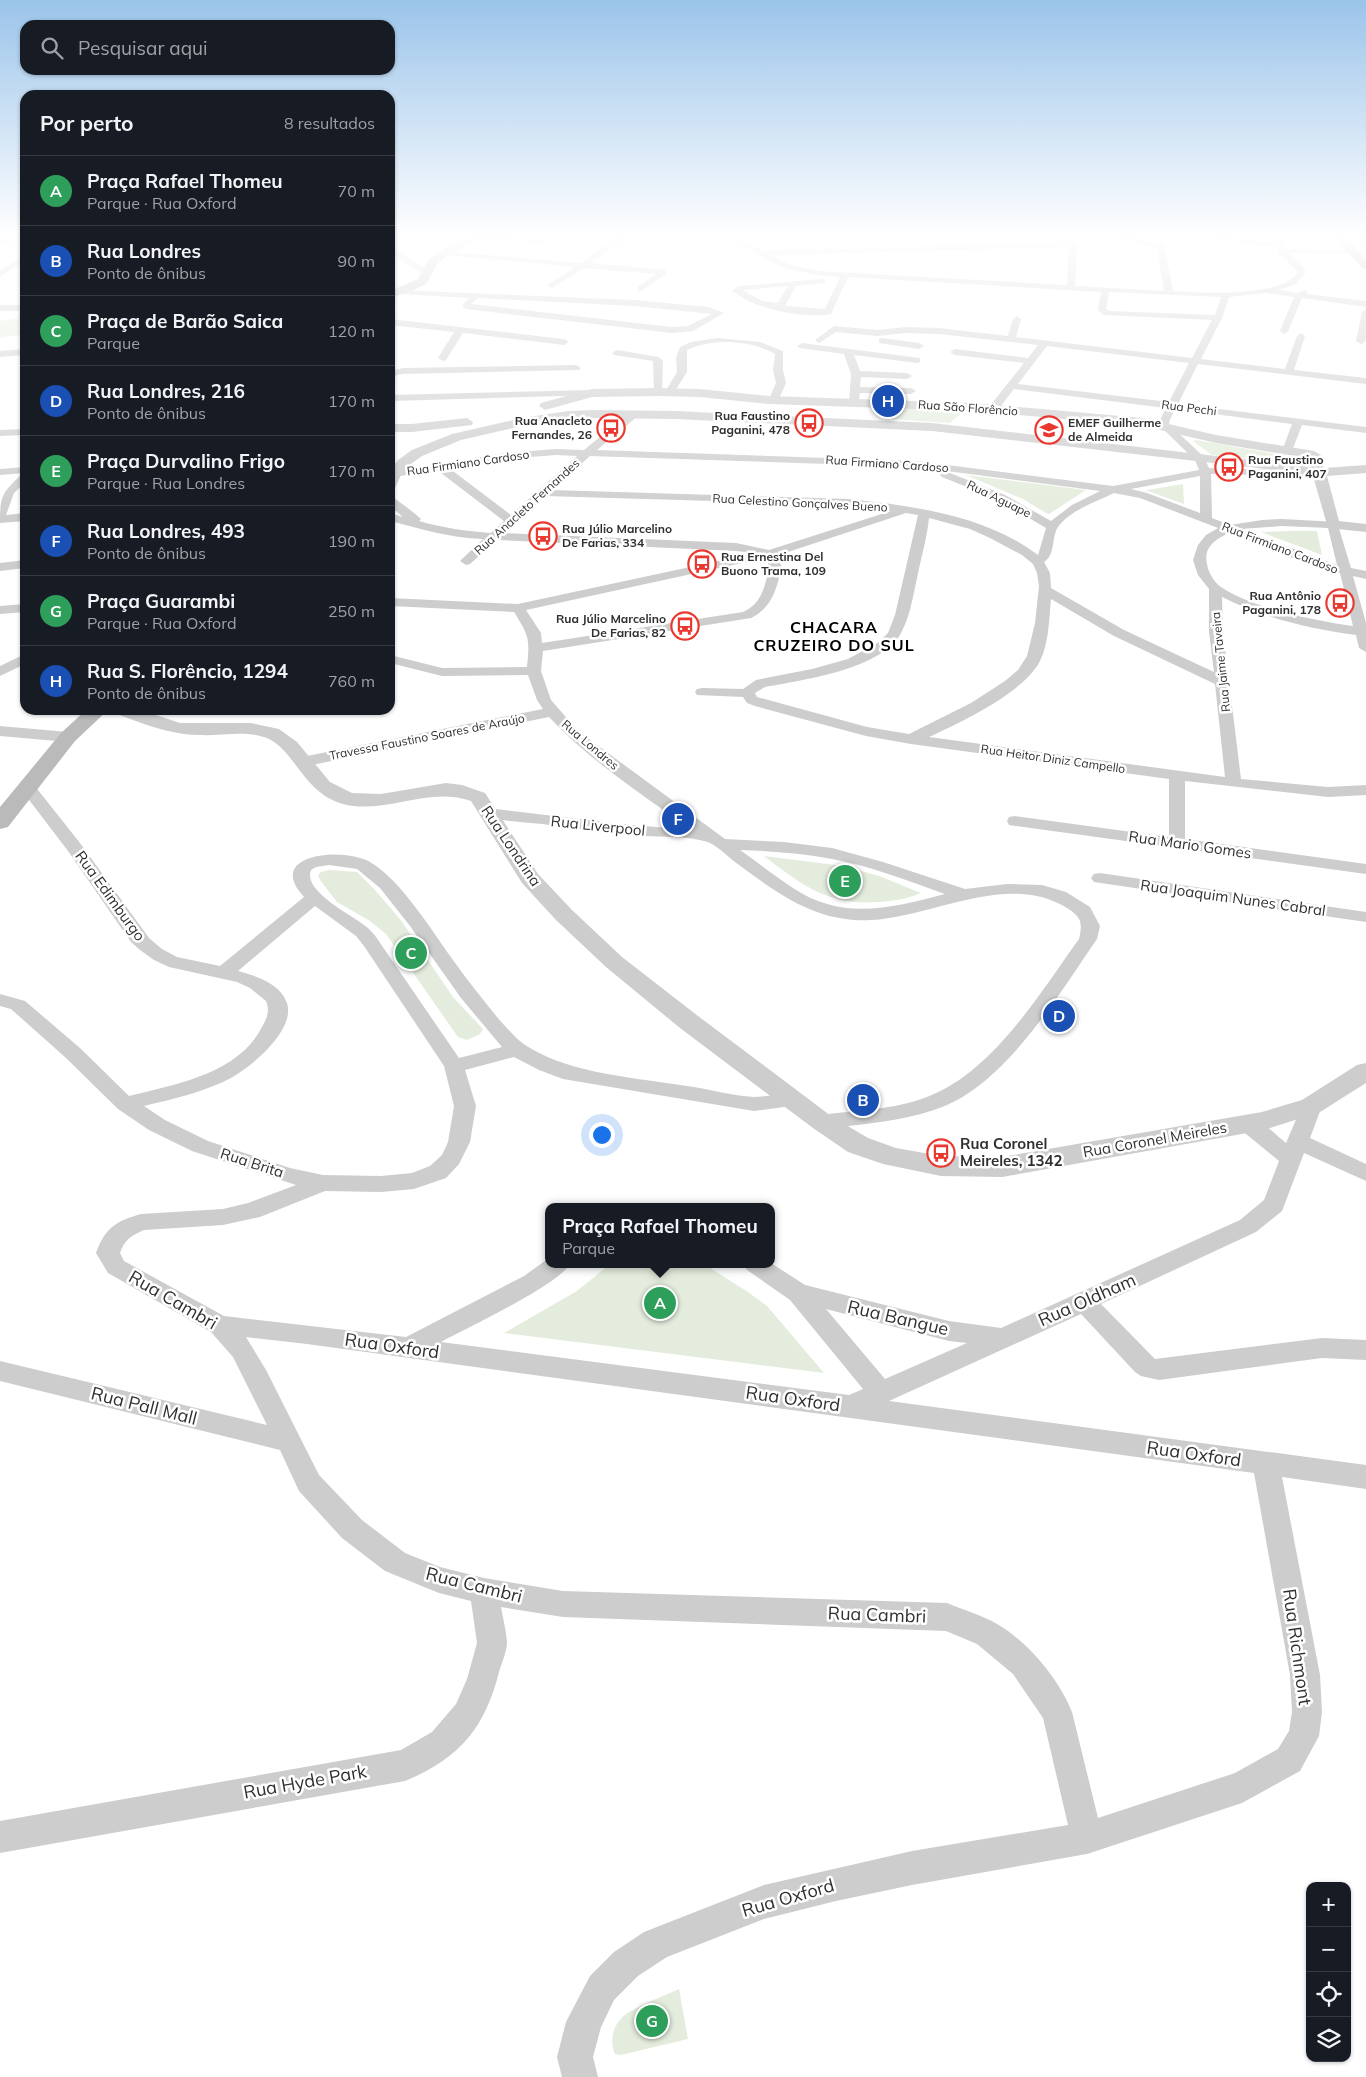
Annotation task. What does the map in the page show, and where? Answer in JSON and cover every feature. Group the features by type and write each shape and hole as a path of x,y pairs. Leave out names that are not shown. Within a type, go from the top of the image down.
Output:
{"main road":[{"path":"0,822 68,737 92,715"}],"street":[{"path":"444,358 460,330 564,342"},
{"path":"819,340 830,332 840,330 877,333 926,330 1194,362 1366,380"},
{"path":"1010,340 1013,330"},
{"path":"1206,520 1205,472 1200,459 1165,426 1165,418 1211,330"},
{"path":"1361,341 1363,330"},
{"path":"877,333 870,340 920,346"},
{"path":"1289,372 1301,336"},
{"path":"524,350 530,338"},
{"path":"664,392 682,372 681,353 683,349 697,342 723,340 758,345 780,353 778,370 781,384 773,401"},
{"path":"993,409 1044,344"},
{"path":"802,346 917,360"},
{"path":"0,354 20,352"},
{"path":"849,352 856,374 855,396 911,391"},
{"path":"955,352 1031,361"},
{"path":"617,353 656,359 664,392"},
{"path":"395,373 403,371 576,368"},
{"path":"856,374 907,376"},
{"name":"Rua Pechi","path":"1012,386 1366,430"},
{"path":"395,398 592,393"},
{"name":"Rua São Florêncio","path":"395,428 498,422 520,413 592,393 700,393 773,401 855,396 1125,420 1165,426 1216,439 1366,463"},
{"path":"520,413 535,416 539,419"},
{"path":"395,475 403,463 417,453 498,422 568,415 634,414 932,427 1319,473"},
{"name":"Rua Anacleto Fernandes","path":"466,561 587,453 634,414"},
{"path":"1287,451 1298,422"},
{"path":"0,433 20,432"},
{"name":"Rua Firmiano Cardoso","path":"395,478 440,467 519,454 587,453 916,464 1113,489 1143,495 1344,572 1366,575"},
{"path":"1309,454 1315,462 1319,473 1344,572 1364,631 1366,648"},
{"name":"Rua Aguape","path":"916,464 1001,498 1052,527"},
{"path":"440,467 511,521"},
{"path":"910,739 967,711 1007,686 1024,672 1031,663 1045,590 1044,577 1038,561 1044,557 1052,527 1064,515 1076,507 1113,489 1205,472 1319,473 1366,469"},
{"path":"0,472 20,470"},
{"path":"0,515 9,492 20,482"},
{"name":"Rua Celestino Gonçalves Bueno","path":"543,493 849,502 905,509 960,521 984,530 1005,540 1038,561"},
{"path":"395,504 400,510 427,527"},
{"path":"395,602 518,608 769,554 905,509"},
{"path":"702,692 747,693 754,686 849,663 875,651 893,634 902,612 924,512"},
{"path":"0,519 20,517"},
{"path":"395,518 458,534 493,537 701,544 745,548 769,554 774,560 776,566 765,605 758,611 746,616 536,648"},
{"path":"1364,631 1317,624 1266,612 1215,589 1204,576 1199,565 1200,553 1204,544 1214,535 1228,528 1271,524 1333,525 1366,528"},
{"path":"1,566 20,564"},
{"name":"Rua Jaime Taveira","path":"1215,589 1216,632 1234,784"},
{"path":"1045,590 1119,633 1223,682"},
{"path":"0,610 20,608"},
{"name":"Rua Londres","path":"518,608 534,633 536,648 534,671 544,700 552,712 573,734 601,756 788,893 812,905 839,913 871,915 904,910 964,895 1007,889 1036,890 1060,896 1084,911 1091,926 1088,940 1014,1040 977,1076 950,1096 927,1104 897,1112 822,1122"},
{"path":"395,660 442,672 534,671"},
{"path":"0,672 20,661"},
{"name":"Rua Heitor Diniz Campello","path":"747,693 752,700 765,704 866,731 910,739 1234,784 1328,792 1366,790"},
{"name":"Travessa Faustino Soares de Araújo","path":"302,762 552,712"},
{"name":"Rua Londrina","path":"140,715 187,729 238,727 273,734 285,741 323,787 334,794 349,799 385,800 438,789 456,789 478,797 530,878 564,915 614,962 822,1122"},
{"path":"0,731 68,737"},
{"path":"1177,777 1177,843"},
{"name":"Rua Edimburgo","path":"28,788 74,847 138,938 148,948 160,956 177,963 251,981 267,990 276,1000 275,1022 262,1044 240,1064 218,1076 190,1087 125,1104"},
{"name":"Rua Liverpool","path":"488,813 715,840"},
{"name":"Rua Mario Gomes","path":"1015,821 1366,868"},
{"name":"Rua Londres","path":"715,840 845,857 905,874 964,895"},
{"name":"Rua Brita","path":"0,1000 18,1004 73,1053 125,1104 157,1125 200,1146 288,1176 323,1183 381,1184 414,1181 438,1172 451,1160 459,1142 464,1106 454,1066 372,944 362,933 315,898 304,886 300,876 301,871 307,866 328,860 344,860 365,867 402,903 457,982 494,1026 518,1050"},
{"name":"Rua Joaquim Nunes Cabral","path":"1100,878 1366,918"},
{"path":"223,973 315,898"},
{"path":"454,1066 518,1050 541,1064 563,1072 609,1081 754,1104 792,1100"},
{"name":"Rua Coronel Meireles","path":"822,1122 858,1145 893,1157 941,1166 1002,1167 1264,1121 1311,1106 1366,1070"},
{"name":"Rua Oldham","path":"850,1406 1084,1302 1248,1226 1274,1205 1311,1106"},
{"path":"1248,1124 1295,1151 1366,1173"},
{"name":"Rua Cambri","path":"323,1183 252,1211 223,1217 141,1222 124,1229 112,1241 108,1252 116,1267 220,1325 242,1350 309,1483 352,1528 395,1562 439,1580 484,1591 563,1604 947,1617 987,1634 1024,1664 1057,1712 1087,1838"},
{"path":"408,1348 532,1282 552,1268"},
{"name":"Rua Bangue","path":"761,1268 798,1293 881,1392"},
{"name":"Rua Bangue","path":"798,1293 949,1331 1000,1338"},
{"path":"1084,1302 1150,1369 1160,1370 1322,1348 1366,1350"},
{"name":"Rua Oxford","path":"220,1325 850,1406 1366,1477"},
{"name":"Rua Pall Mall","path":"0,1370 288,1441"},
{"name":"Rua Richmont","path":"1087,1838 1242,1788 1289,1760 1304,1736 1307,1712 1305,1675 1266,1464"},
{"name":"Rua Hyde Park","path":"0,1837 405,1765 443,1743 467,1715 482,1680 492,1643 484,1591"},
{"name":"Rua Oxford","path":"580,2077 575,2058 584,2022 602,1988 626,1964 656,1944 764,1902 836,1884 912,1868 1087,1838"}],"green space":[{"path":"0,330 20,330 20,335 0,338"},
{"path":"893,408 964,411 950,423 892,419"},
{"path":"1193,441 1299,458 1305,463 1297,464 1212,455"},
{"path":"966,475 1086,490 1049,514 1023,499"},
{"path":"1183,484 1184,504 1145,490 1147,490"},
{"path":"1317,531 1322,555 1261,532"},
{"path":"764,856 843,866 879,876 921,893 884,902 845,901 830,897 804,884"},
{"path":"330,870 357,872 374,889 400,919 453,997 483,1029 480,1034 467,1040 458,1037 386,934 370,921 337,902 320,880 318,875 321,872"},
{"path":"605,1268 710,1268 767,1306 824,1373 504,1333 577,1291"},
{"path":"679,1989 688,2039 621,2055 615,2054 612,2038 615,2028 621,2019 636,2008"}],"place":[{"name":"Rua S. Florêncio, 1294","path":"888,401"},
{"name":"Rua Faustino Paganini, 478","path":"809,423"},
{"name":"Rua Anacleto Fernandes, 26","path":"611,428"},
{"name":"EMEF Guilherme de Almeida","path":"1049,430"},
{"name":"Rua Faustino Paganini, 407","path":"1229,467"},
{"name":"Rua Júlio Marcelino De Farias, 334","path":"543,536"},
{"name":"Rua Ernestina Del Buono Trama, 109","path":"702,564"},
{"name":"Rua Antônio Paganini, 178","path":"1340,603"},
{"name":"Rua Júlio Marcelino De Farias, 82","path":"685,626"},
{"name":"Rua Londres, 493","path":"678,819"},
{"name":"Praça Durvalino Frigo","path":"845,881"},
{"name":"Praça de Barão Saica","path":"411,953"},
{"name":"Rua Londres, 216","path":"1059,1016"},
{"name":"Rua Londres","path":"863,1100"},
{"name":"Rua Coronel Meireles, 1342","path":"941,1153"},
{"name":"Praça Rafael Thomeu","path":"660,1303"},
{"name":"Praça Guarambi","path":"652,2021"}],"district":[{"name":"CHACARA CRUZEIRO DO SUL","path":"834,636"}]}
